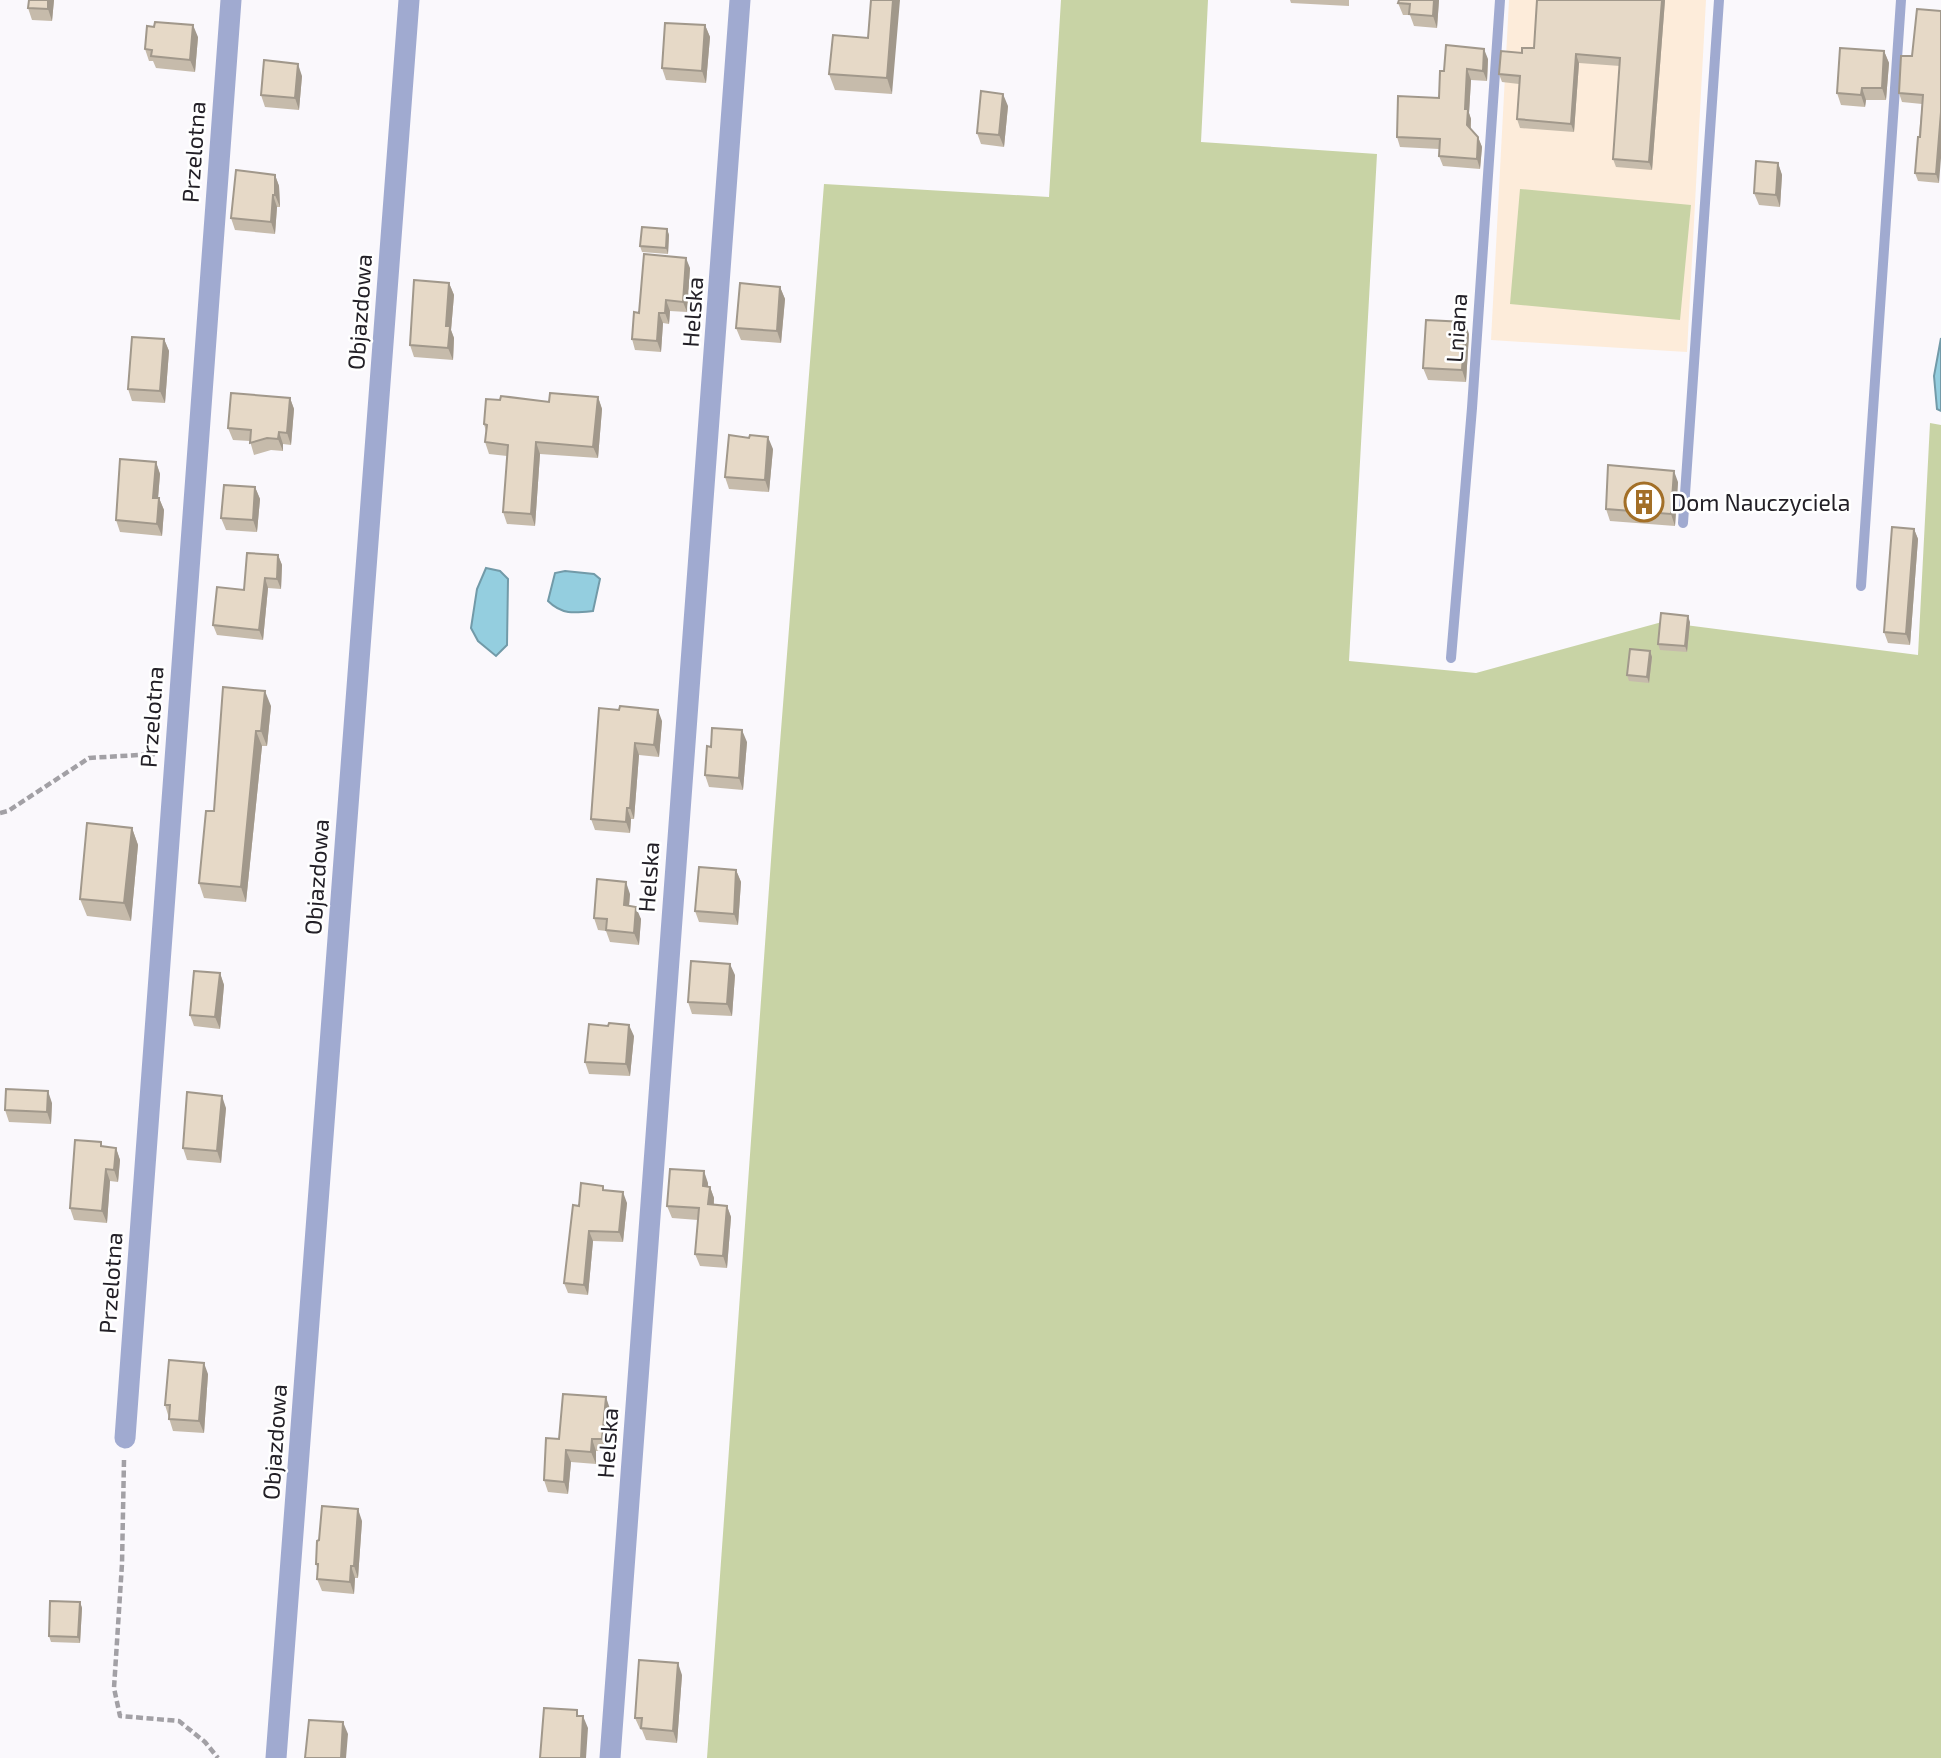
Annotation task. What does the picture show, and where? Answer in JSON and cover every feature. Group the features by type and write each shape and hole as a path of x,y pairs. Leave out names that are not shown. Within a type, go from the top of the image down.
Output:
{"street":[{"name":"Przelotna","path":"125,1438 231,0"},
{"name":"Objazdowa","path":"276,1758 409,0"},
{"name":"Helska","path":"610,1758 740,0"}],"lane":[{"name":"Lniana","path":"1451,658 1472,408 1500,0"},
{"path":"1683,523 1719,0"},
{"path":"1861,586 1901,0"}],"path":[{"path":"0,813 8,811 89,758 175,753"},
{"path":"125,1438 122,1564 114,1688 120,1716 179,1721 205,1742 218,1758"}],"shaded area":[{"path":"1509,0 1706,0 1687,352 1491,340"}],"green space":[{"path":"1061,0 1208,0 1201,142 1377,154 1349,661 1476,673 1662,622 1918,655 1930,423 1941,425 1941,1758 707,1758 773,832 824,184 1049,197"},
{"path":"1520,189 1691,205 1680,320 1510,304"}],"water":[{"path":"1941,338 1941,411 1937,409 1934,376"},
{"path":"486,568 500,571 508,579 507,645 496,656 478,641 471,628 477,589"},
{"path":"565,571 594,574 600,579 593,611 564,611 548,601 555,573"}],"building":[{"path":"29,0 48,0 48,9 28,8"},
{"path":"871,0 893,0 887,78 829,74 833,35 868,38"},
{"path":"1399,0 1434,0 1433,16 1409,14 1410,4 1398,3"},
{"path":"1537,0 1662,0 1649,162 1613,159 1620,58 1576,54 1571,124 1517,119 1520,76 1499,74 1501,51 1522,53 1522,48 1534,48"},
{"path":"1917,9 1941,11 1941,112 1936,174 1915,173 1923,95 1899,93 1901,56 1912,56"},
{"path":"155,22 193,25 190,60 151,56 152,50 145,49 147,26 154,27"},
{"path":"665,23 705,25 702,71 662,68"},
{"path":"1446,45 1484,49 1483,71 1467,69 1465,109 1468,109 1467,125 1478,137 1477,159 1439,156 1440,139 1397,137 1398,96 1439,98 1440,71 1444,71"},
{"path":"1840,48 1884,51 1882,88 1862,88 1861,95 1837,93"},
{"path":"264,60 298,64 295,98 261,95"},
{"path":"981,91 1003,94 999,135 977,133"},
{"path":"1756,161 1778,163 1776,195 1754,193"},
{"path":"236,170 275,175 271,222 231,218"},
{"path":"642,227 667,229 666,248 640,246"},
{"path":"644,254 686,258 683,302 666,300 665,313 659,313 657,341 632,339 634,312 639,313"},
{"path":"414,280 449,283 446,326 450,326 448,348 410,345"},
{"path":"740,283 780,287 777,331 736,328"},
{"path":"1426,320 1465,322 1462,370 1423,368"},
{"path":"132,337 164,339 160,391 128,389"},
{"path":"231,393 290,398 287,433 279,432 278,439 267,438 250,443 251,430 228,428"},
{"path":"550,393 598,397 593,447 536,442 531,514 503,512 508,445 485,442 486,399 500,400 501,396 549,402"},
{"path":"729,435 768,437 765,480 725,477"},
{"path":"120,459 156,462 153,498 159,498 157,524 116,520"},
{"name":"Dom Nauczyciela","path":"1608,465 1674,471 1671,514 1606,509"},
{"path":"224,485 255,487 253,520 221,518"},
{"path":"1892,527 1914,529 1906,634 1884,632"},
{"path":"247,553 278,555 277,579 265,578 259,630 213,625 217,587 244,590"},
{"path":"1661,613 1688,616 1685,646 1658,644"},
{"path":"1630,649 1650,651 1647,677 1627,675"},
{"path":"223,687 265,691 261,731 256,731 241,887 199,883 206,811 214,811"},
{"path":"620,706 658,710 654,745 635,743 630,808 627,808 626,822 591,819 599,708 619,710"},
{"path":"712,728 742,730 739,778 705,775 707,746 711,747"},
{"path":"87,823 132,828 124,903 80,899"},
{"path":"699,867 736,870 734,914 695,911"},
{"path":"597,879 626,882 624,905 636,907 634,933 606,930 607,919 594,918"},
{"path":"691,961 730,964 727,1004 688,1002"},
{"path":"194,971 220,973 215,1017 190,1015"},
{"path":"609,1023 629,1025 626,1064 585,1062 589,1024 608,1026"},
{"path":"6,1089 48,1091 47,1112 5,1110"},
{"path":"187,1092 222,1096 217,1151 183,1148"},
{"path":"75,1140 101,1142 101,1146 116,1148 114,1170 106,1169 102,1211 70,1208"},
{"path":"670,1169 704,1171 703,1186 710,1187 708,1204 727,1206 723,1256 695,1254 699,1208 667,1206"},
{"path":"581,1183 603,1186 603,1190 623,1192 619,1232 589,1231 584,1285 564,1283 573,1205 579,1206"},
{"path":"169,1360 204,1363 199,1421 169,1419 170,1405 165,1405"},
{"path":"563,1394 606,1397 602,1439 592,1439 591,1452 566,1450 564,1482 544,1480 546,1438 559,1439"},
{"path":"322,1506 358,1509 354,1566 351,1566 350,1582 317,1579 317,1541"},
{"path":"50,1601 80,1602 78,1637 49,1636"},
{"path":"639,1660 678,1663 673,1731 641,1728 642,1718 635,1718"},
{"path":"544,1708 577,1710 577,1716 583,1716 581,1758 540,1758"},
{"path":"309,1720 343,1722 341,1758 305,1758"}],"place":[{"name":"Dom Nauczyciela","path":"1644,502"}]}
